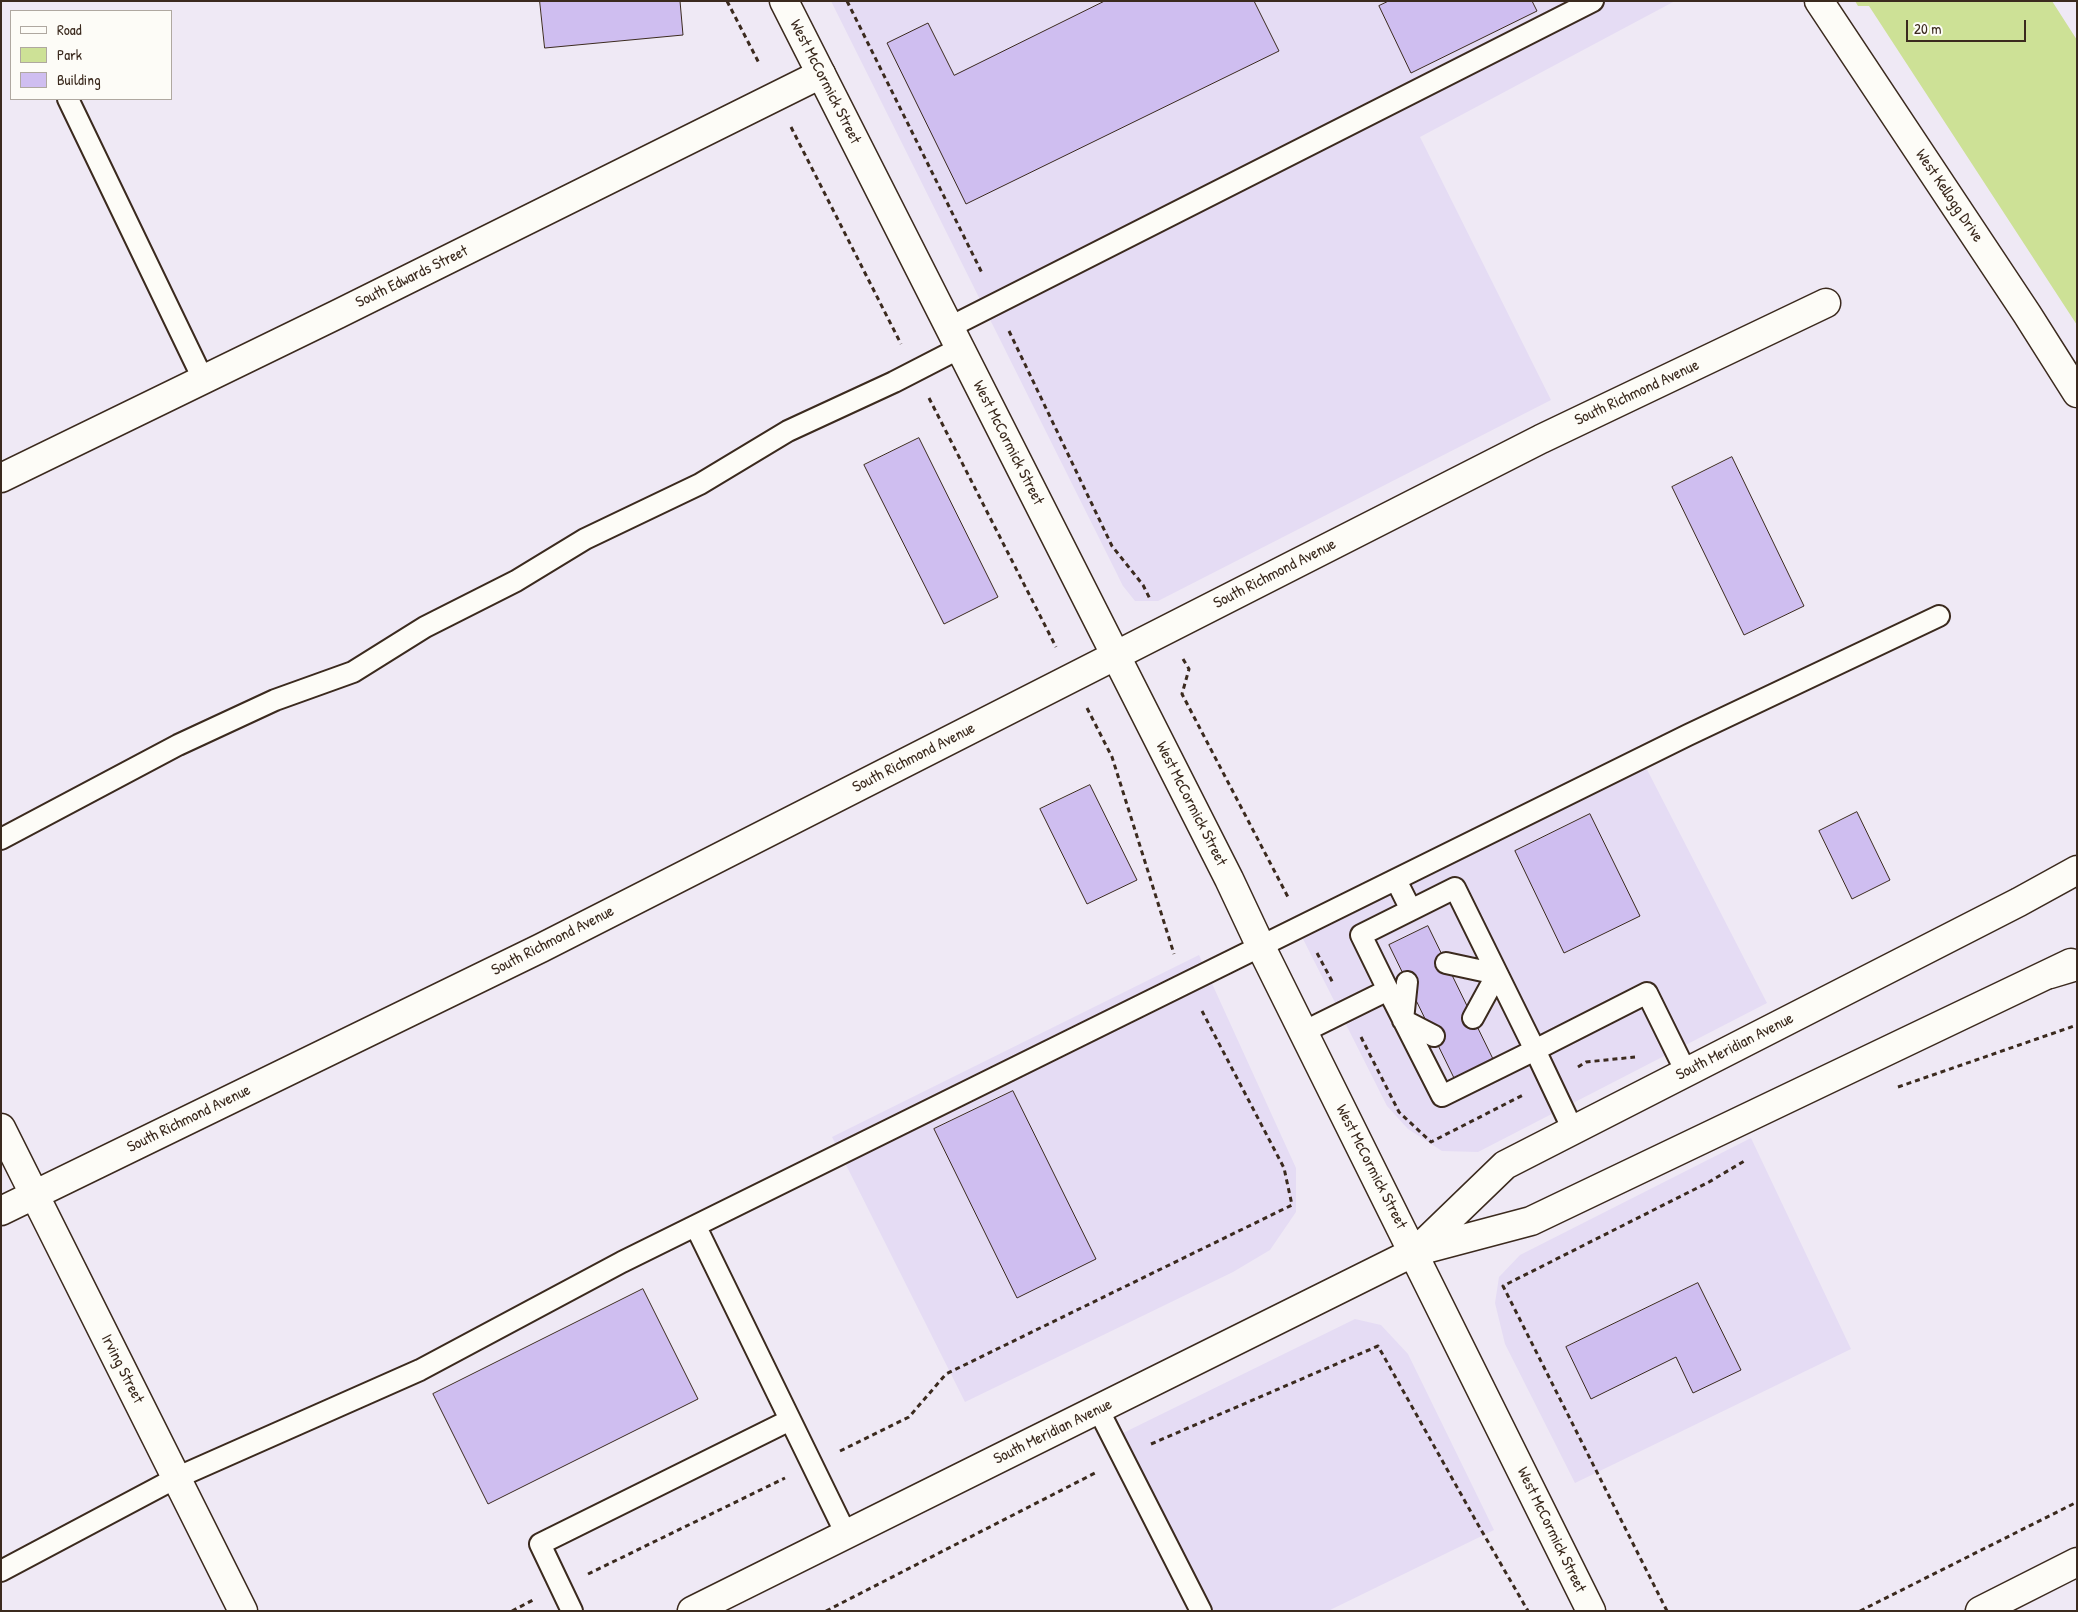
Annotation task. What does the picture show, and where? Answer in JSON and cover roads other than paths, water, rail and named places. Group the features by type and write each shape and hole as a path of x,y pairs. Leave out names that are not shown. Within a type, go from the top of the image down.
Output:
{"main road":[{"name":"West Kellogg Drive","path":"1819,1 2022,306 2077,393"},
{"name":"West McCormick Street","path":"788,2 821,74 1229,879 1591,1611"},
{"name":"South Edwards Street","path":"1,478 821,74"},
{"name":"South Richmond Avenue","path":"1,1211 541,948 1541,439 1826,303"},
{"name":"South Meridian Avenue","path":"1414,1252 1505,1164 2019,902 2077,870"},
{"name":"South Meridian Avenue","path":"692,1611 1414,1252 1531,1221 2077,961"},
{"path":"2050,974 2077,966"},
{"name":"Irving Street","path":"1,1128 243,1611"},
{"path":"1980,1611 2077,1562"}],"lane":[{"path":"1,839 178,745 275,700 353,672 425,627 516,581 585,540 700,484 788,430 915,371 996,304 1593,1"},
{"path":"68,100 203,380"},
{"path":"1,1571 176,1478 420,1370 622,1262 1688,735 1939,616"},
{"path":"1396,880 1411,910"},
{"path":"1573,1130 1535,1050 1455,888 1361,935 1442,1096 1535,1050 1647,993 1686,1072"},
{"path":"1446,962 1497,974"},
{"path":"1473,1018 1497,974"},
{"path":"1403,1020 1407,982"},
{"path":"1303,1032 1388,990"},
{"path":"1403,1020 1434,1036"},
{"path":"696,1226 846,1534"},
{"path":"1098,1409 1200,1611"},
{"path":"572,1611 540,1544 790,1420"}]}
